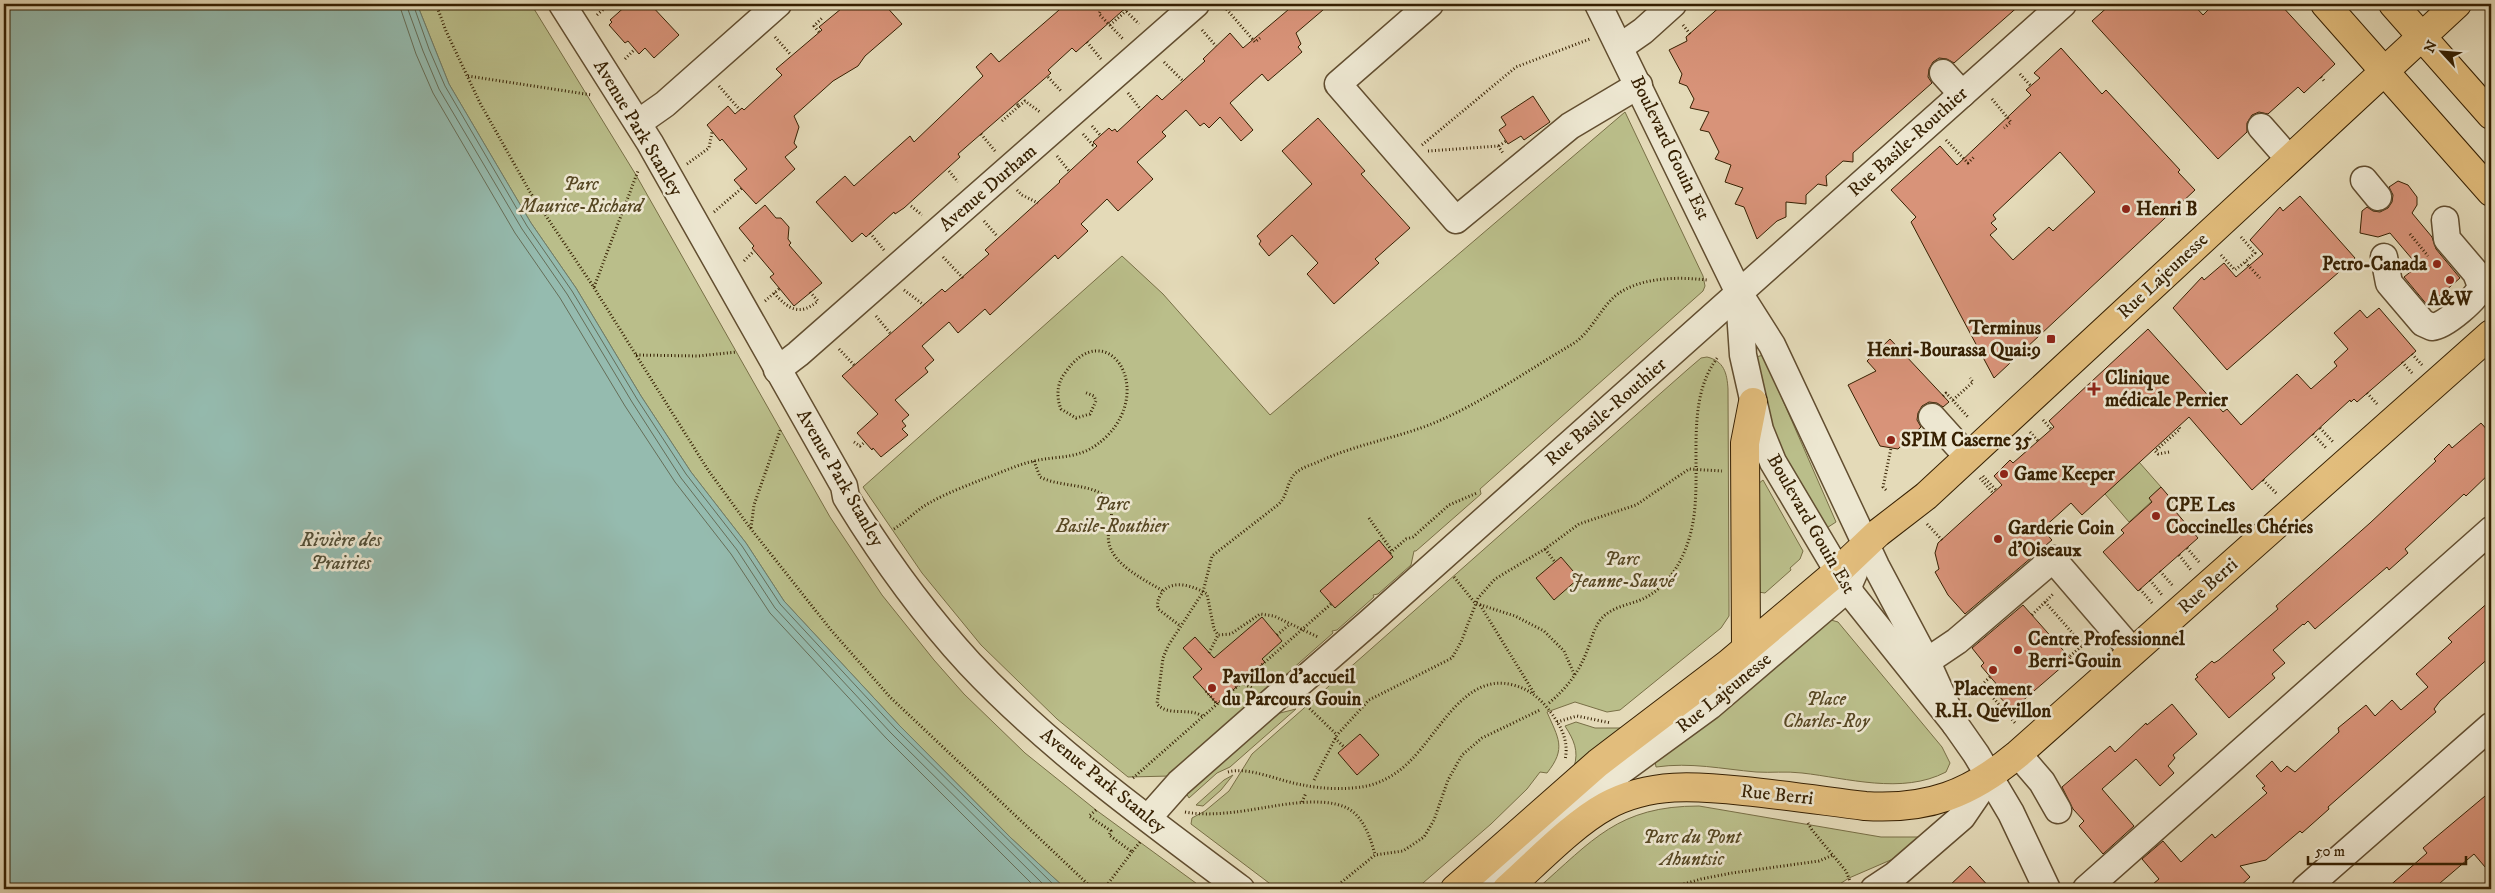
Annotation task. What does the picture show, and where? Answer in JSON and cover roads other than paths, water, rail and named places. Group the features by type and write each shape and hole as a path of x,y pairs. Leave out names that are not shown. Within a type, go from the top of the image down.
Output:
{"main road":[{"path":"2325,4 2491,192"},
{"path":"2393,4 2491,115"},
{"name":"Rue Lajeunesse","path":"1559,821 1612,752 1746,649 1842,580 1866,545 1912,508 1976,464 2290,159 2457,4"},
{"name":"Rue Berri","path":"1559,821 1595,813 1617,800 1633,794 1671,787 1703,786 1865,806 1892,807 1914,806 1950,797 1968,789 1990,776 2018,754 2491,334"},
{"path":"1746,649 1745,443 1753,402"},
{"path":"1456,889 1559,821"},
{"path":"1507,889 1559,821"}],"street":[{"name":"Avenue Park Stanley","path":"562,4 638,124 844,486 846,497 891,566 969,663 1144,830 1241,889"},
{"path":"638,124 665,104 778,4"},
{"path":"1430,4 1338,84 1456,220 1570,126 1639,85"},
{"name":"Rue Basile-Routhier","path":"1144,830 1179,783 1278,696 1301,682 1342,646 1962,94 2058,5"},
{"name":"Boulevard Gouin Est","path":"1605,7 1620,47 1739,293 1769,340 1883,581 1919,667"},
{"path":"1620,47 1643,31 1677,13"},
{"name":"Avenue Durham","path":"777,370 1197,14"},
{"path":"1943,73 1962,94"},
{"path":"2261,127 2290,159"},
{"path":"2384,257 2389,283 2423,323 2432,327 2444,323 2477,294 2481,286 2476,273 2448,239 2445,220"},
{"name":"Boulevard Gouin Est","path":"1739,293 1743,355 1753,402 1768,453 1842,580 1919,667 1990,776 2011,813 2047,889"},
{"path":"1942,405 1976,464"},
{"path":"2086,889 2491,530"},
{"path":"1919,667 1957,641 2053,560 2133,652"},
{"name":"Rue Lajeunesse","path":"1559,821 1608,780 1710,706 1842,580"},
{"path":"2305,889 2491,726"},
{"path":"2018,754 2054,793"},
{"name":"Rue Berri","path":"1862,885 1895,874 1962,816 1990,776"},
{"path":"1482,889 1559,821"}],"water":[{"name":"Rivière des Prairies","path":"4,4 417,4 449,84 531,223 576,288 641,396 691,472 746,543 784,601 899,725 1011,838 1066,889 4,889"}],"place":[{"name":"Henri B","path":"2126,209"},
{"name":"Petro-Canada","path":"2437,264"},
{"name":"A&W","path":"2450,280"},
{"name":"Terminus Henri-Bourassa Quai:9","path":"2051,339"},
{"name":"Clinique médicale Perrier","path":"2094,389"},
{"name":"SPIM Caserne 35","path":"1891,440"},
{"name":"Game Keeper","path":"2004,474"},
{"name":"CPE Les Coccinelles Chéries","path":"2156,516"},
{"name":"Garderie Coin d'Oiseaux","path":"1998,539"},
{"name":"Centre Professionnel Berri-Gouin","path":"2018,650"},
{"name":"Placement R.H. Quévillon","path":"1993,670"},
{"name":"Pavillon d'accueil du Parcours Gouin","path":"1212,688"}],"park label":[{"name":"Parc Maurice-Richard","path":"581,195"},
{"name":"Parc Basile-Routhier","path":"1112,515"},
{"name":"Parc Jeanne-Sauvé","path":"1622,570"},
{"name":"Place Charles-Roy","path":"1826,710"},
{"name":"Parc du Pont Ahuntsic","path":"1692,848"}]}
